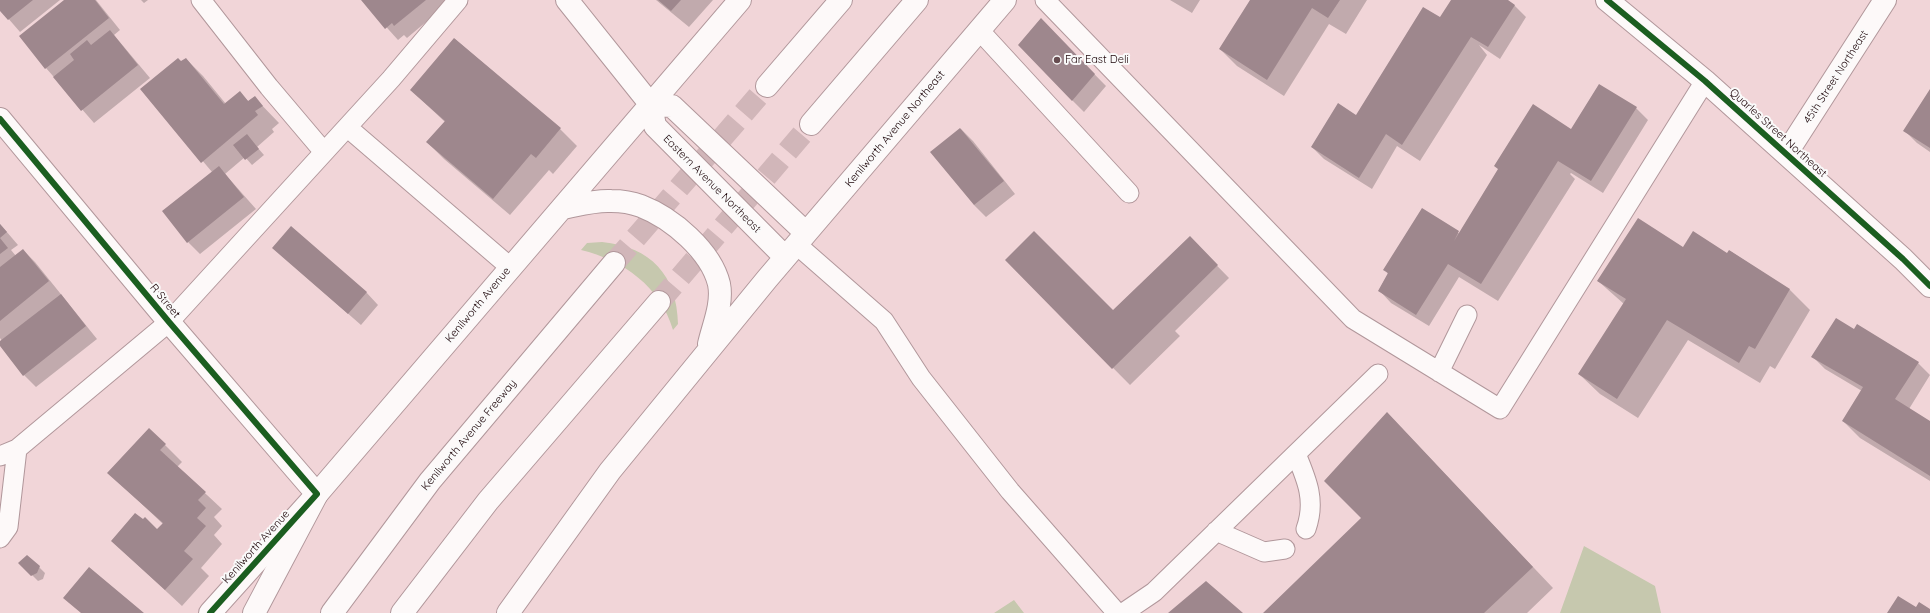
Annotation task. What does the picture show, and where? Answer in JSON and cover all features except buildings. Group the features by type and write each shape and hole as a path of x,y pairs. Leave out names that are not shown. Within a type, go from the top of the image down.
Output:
{"main road":[{"name":"Eastern Avenue Northeast","path":"567,0 651,105 655,126 796,245"},
{"path":"651,105 740,0"},
{"path":"767,86 841,0"},
{"path":"811,124 917,0"},
{"name":"Kenilworth Avenue Northeast","path":"796,245 1005,0"},
{"name":"45th Street Northeast","path":"1786,154 1885,0"},
{"name":"Quarles Street Northeast","path":"1618,3 1897,254 1930,286"},
{"path":"508,613 610,471 707,351 796,245 672,106 651,105"},
{"name":"Kenilworth Avenue","path":"210,613 317,494 510,267 651,105"},
{"name":"R Street","path":"0,119 169,322 317,494"},
{"path":"562,208 610,201 640,206 666,220 691,238 709,263 719,284 719,303 707,351"},
{"name":"Kenilworth Avenue Freeway","path":"332,613 430,481 614,263"},
{"path":"402,613 488,501 659,302"},
{"path":"254,613 317,494"}],"lane":[{"path":"201,0 324,152"},
{"path":"0,538 8,527 8,453 169,322 347,127 458,0"},
{"path":"1046,0 1353,319 1500,409 1705,81"},
{"path":"979,30 1129,193"},
{"path":"347,127 510,267"},
{"path":"796,245 884,321 921,378 1005,485 1117,613"},
{"path":"1439,372 1467,315"},
{"path":"1123,613 1154,592 1378,374"},
{"path":"1296,454 1308,483 1311,515 1306,529"},
{"path":"1216,531 1264,552 1285,549"}],"green space":[{"path":"602,242 619,245 634,250 647,257 658,266 673,291 678,324 673,330 667,315 650,288 625,268 597,255 581,250 587,243"},
{"path":"1584,546 1655,586 1661,613 1560,613"},
{"path":"1014,600 1024,613 994,613"}],"tunnel":[{"path":"614,263 767,86"},
{"path":"659,302 811,124"}],"cycle path":[{"path":"1607,0 1705,81 1903,259 1930,286"},
{"path":"0,119 169,322 317,494 210,613"}],"place":[{"name":"Far East Deli","path":"1057,60"}]}
